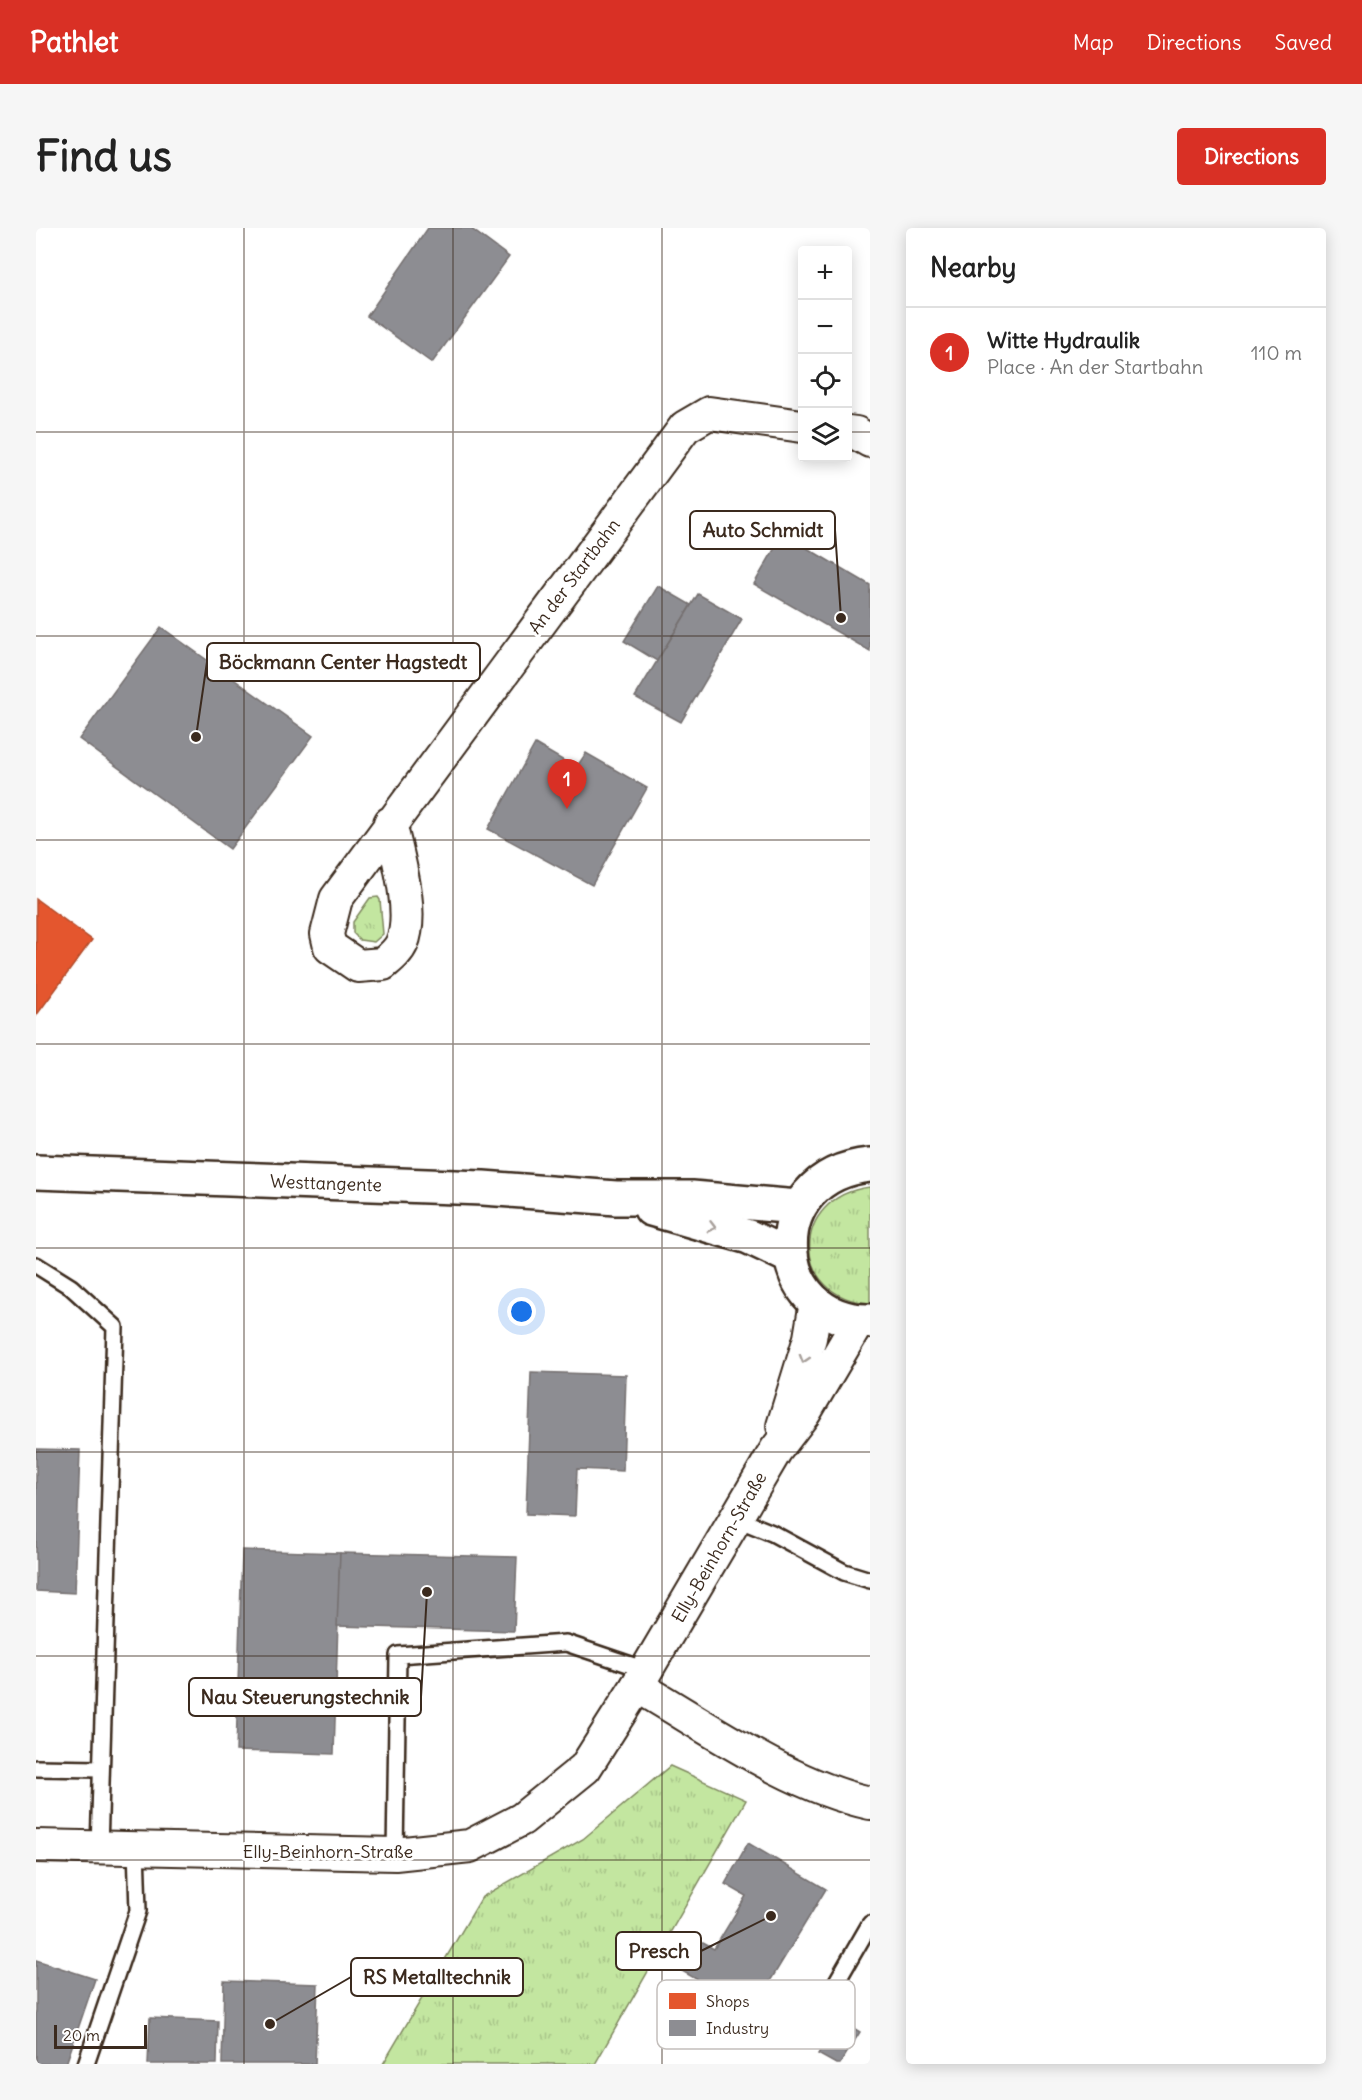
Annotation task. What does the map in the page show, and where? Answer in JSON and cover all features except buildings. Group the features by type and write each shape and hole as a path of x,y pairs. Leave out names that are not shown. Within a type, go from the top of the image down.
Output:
{"street":[{"name":"An der Startbahn","path":"390,823 685,427 709,413 798,425"},
{"path":"852,432 870,441"},
{"path":"864,1322 828,1311 816,1302 799,1282 791,1257 790,1232 798,1207 811,1189 828,1175 849,1167 870,1165"},
{"name":"Westtangente","path":"36,1173 483,1188 616,1198 692,1198 798,1207"},
{"name":"Westtangente","path":"616,1198 749,1237 791,1257"},
{"name":"Elly-Beinhorn-Straße","path":"776,1450 810,1338 816,1302"},
{"name":"Elly-Beinhorn-Straße","path":"36,1846 395,1854 470,1845 522,1820 585,1768 642,1678 776,1450 805,1412 864,1322"},
{"path":"642,1678 794,1777 849,1798 870,1803"}],"lane":[{"path":"36,1265 71,1287 115,1327 99,1848"},
{"path":"735,1518 772,1533 844,1572 870,1580"},
{"path":"395,1854 398,1655 566,1643 642,1678"},
{"path":"36,1768 100,1769"},
{"path":"86,2064 138,1911 136,1848"},
{"path":"838,1980 870,1924"}],"green space":[{"path":"378,897 383,934 374,942 360,940 353,933 353,922 370,898"},
{"path":"870,1187 870,1303 844,1297 825,1285 814,1267 810,1247 813,1227 824,1209 843,1195"},
{"path":"670,1766 746,1800 595,2064 383,2064 482,1897 583,1839"}],"place":[{"name":"Auto Schmidt","path":"841,618"},
{"name":"Böckmann Center Hagstedt","path":"196,737"},
{"name":"Witte Hydraulik","path":"567,809"},
{"name":"Nau Steuerungstechnik","path":"427,1592"},
{"name":"Presch","path":"771,1916"},
{"name":"RS Metalltechnik","path":"270,2024"}]}
